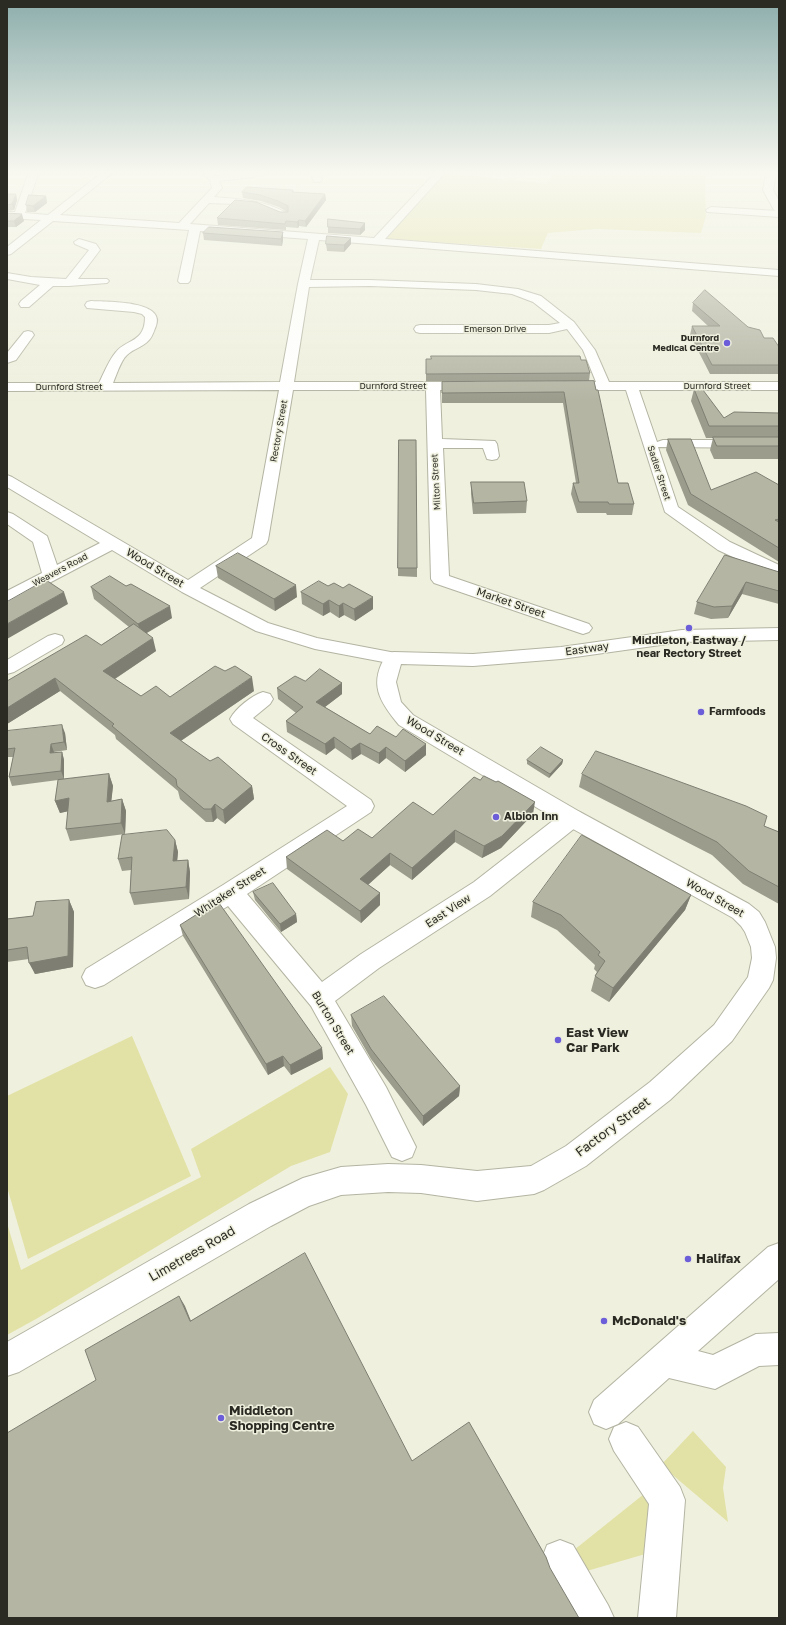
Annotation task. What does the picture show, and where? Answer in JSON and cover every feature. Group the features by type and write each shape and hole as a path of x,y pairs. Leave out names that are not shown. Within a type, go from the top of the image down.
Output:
{"street":[{"path":"69,283 95,250"},
{"path":"184,281 190,250"},
{"name":"Rectory Street","path":"188,588 260,540 304,284 311,250"},
{"path":"478,250 779,273"},
{"path":"7,276 69,283 103,281"},
{"path":"25,304 50,282"},
{"path":"304,284 378,283 476,287 514,291 537,299 570,325 589,350 604,386"},
{"path":"91,305 135,308 146,311 151,317 151,322 145,337 121,353 104,387"},
{"name":"Emerson Drive","path":"420,329 549,329 570,325"},
{"path":"7,359 28,335"},
{"name":"Milton Street","path":"433,386 440,579"},
{"name":"Durnford Street","path":"7,387 487,386"},
{"name":"Durnford Street","path":"550,386 779,386"},
{"name":"Sadler Street","path":"631,386 671,509 724,546 771,568 779,570"},
{"path":"434,443 490,444 492,456"},
{"path":"650,444 779,444"},
{"name":"Wood Street","path":"7,480 188,588 262,627 315,643 394,658 386,682 392,704 406,720 572,818 741,911 750,919 771,949"},
{"path":"11,525 41,540 51,576"},
{"name":"Weavers Road","path":"7,598 112,543"},
{"name":"Market Street","path":"440,579 583,628"},
{"name":"Eastway","path":"394,658 473,660 561,653 682,636 779,634"},
{"path":"7,668 55,640"},
{"name":"Cross Street","path":"263,699 240,719 363,806"},
{"name":"Whitaker Street","path":"95,977 231,892 363,806"},
{"name":"East View","path":"320,998 370,961 482,889 572,818"},
{"name":"Burton Street","path":"231,892 320,998 376,1096 402,1147"},
{"name":"Factory Street","path":"388,1178 421,1179 477,1186 534,1180 576,1156 660,1091 723,1033 760,980 763,964 771,949"},
{"name":"Limetrees Road","path":"7,1360 283,1202 303,1193 342,1181 388,1178"},
{"path":"657,1618 667,1500 616,1425 665,1360 779,1258"},
{"path":"665,1360 714,1372 756,1350 779,1349"},
{"path":"560,1558 595,1618"}],"green space":[{"path":"132,1036 191,1176 28,1259 7,1187 7,1096"},
{"path":"330,1067 348,1094 330,1152 291,1166 7,1335 7,1223 21,1270 201,1177 191,1149"},
{"path":"693,1431 726,1467 723,1488 728,1522 661,1465"},
{"path":"644,1494 655,1501 659,1550 580,1573 569,1554"}],"building":[{"path":"705,290 748,327 760,330 764,338 773,338 779,347 779,365 712,365 692,326 720,326 693,303"},
{"path":"431,356 580,356 581,360 586,360 590,373 426,374 426,359 431,359"},
{"path":"594,381 596,390 598,390 618,483 628,483 634,504 579,502 573,483 579,483 564,392 442,393 442,382"},
{"path":"700,386 724,418 734,412 779,413 779,426 709,426 694,389"},
{"path":"713,437 779,437 779,446 717,446"},
{"path":"668,439 691,439 711,490 756,472 779,485 779,519 775,520 779,522 779,548 691,494"},
{"path":"399,440 416,440 417,568 398,568"},
{"path":"471,482 524,482 527,501 474,503"},
{"path":"238,553 296,585 274,599 216,566"},
{"path":"725,555 779,572 779,591 746,582 732,606 714,607 697,602"},
{"path":"110,576 126,586 131,584 170,606 138,624 91,587"},
{"path":"46,580 64,592 7,624 7,602"},
{"path":"319,581 328,586 334,583 343,588 349,584 373,597 354,609 343,603 339,606 329,600 323,604 301,592"},
{"path":"134,624 153,638 103,671 141,696 156,686 170,697 215,666 225,671 235,666 252,677 170,733 210,761 218,757 252,786 223,810 215,804 211,809 204,809 177,786 176,779 112,726 114,724 55,678 7,708 7,681 86,635 101,645"},
{"path":"320,669 342,683 316,702 370,734 377,726 396,737 403,729 426,744 405,761 386,747 379,753 360,743 351,749 334,737 325,744 286,721 303,707 277,688 295,676 305,681"},
{"path":"62,725 64,742 51,744 50,753 62,752 61,771 9,777 15,748 7,749 7,731"},
{"path":"541,747 563,760 550,774 527,760"},
{"path":"596,751 746,806 767,816 764,826 779,832 779,887 749,871 717,842 582,774"},
{"path":"109,774 107,802 122,799 121,823 66,829 69,798 55,801 58,780"},
{"path":"484,776 496,782 498,781 535,802 502,836 484,846 455,830 412,868 390,853 360,879 380,893 360,911 286,857 327,830 343,841 358,829 372,838 413,802 433,815 474,777 480,780"},
{"path":"167,830 175,840 173,861 188,860 186,887 130,893 132,857 118,859 122,835"},
{"path":"582,835 691,895 613,988 595,976 605,961 598,955 600,952 561,915 533,902"},
{"path":"273,883 296,914 280,924 253,892"},
{"path":"69,900 68,956 29,963 27,947 7,950 7,919 33,916 36,902"},
{"path":"219,903 322,1048 290,1065 283,1056 266,1064 180,925 202,911"},
{"path":"384,996 460,1086 423,1116 371,1049 351,1015"},
{"name":"Middleton Shopping Centre","path":"305,1253 412,1461 469,1422 579,1618 7,1618 7,1433 96,1380 85,1350 179,1296 190,1321"}],"place":[{"name":"Durnford Medical Centre","path":"727,343"},
{"name":"Middleton, Eastway / near Rectory Street","path":"689,628"},
{"name":"Farmfoods","path":"701,712"},
{"name":"Albion Inn","path":"496,817"},
{"name":"East View Car Park","path":"558,1040"},
{"name":"Halifax","path":"688,1259"},
{"name":"McDonald's","path":"604,1321"},
{"name":"Middleton Shopping Centre","path":"221,1418"}]}
